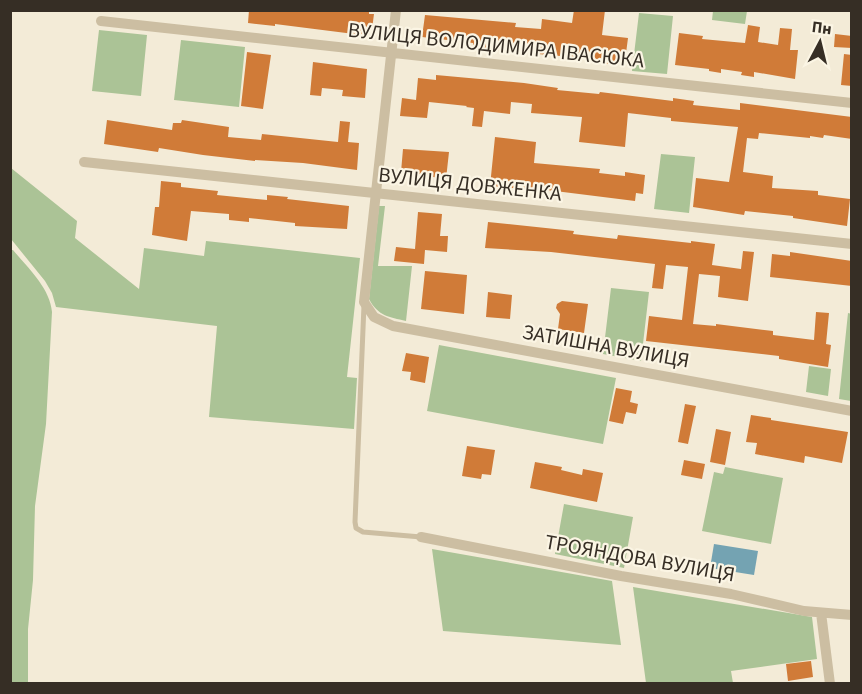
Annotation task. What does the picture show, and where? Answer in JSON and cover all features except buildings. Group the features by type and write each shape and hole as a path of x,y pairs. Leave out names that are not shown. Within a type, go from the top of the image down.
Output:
{"street":[{"path":"364,302 396,10"},
{"name":"ВУЛИЦЯ ВОЛОДИМИРА ІВАСЮКА","path":"101,21 852,103"},
{"name":"ВУЛИЦЯ ДОВЖЕНКА","path":"84,162 852,244"},
{"name":"ЗАТИШНА ВУЛИЦЯ","path":"364,302 374,317 393,326 852,411"},
{"name":"ТРОЯНДОВА ВУЛИЦЯ","path":"421,537 621,576 731,594 789,608 852,615"},
{"path":"821,613 830,684"}],"lane":[{"path":"364,302 356,528 363,532 421,537"}],"green space":[{"path":"713,11 747,11 745,24 712,20"},
{"path":"639,13 673,16 667,74 632,71"},
{"path":"99,30 147,35 141,96 92,91"},
{"path":"181,40 245,47 239,107 174,100"},
{"path":"661,154 695,157 689,213 654,209"},
{"path":"11,168 77,221 75,238 139,289 144,248 204,256 206,241 360,258 347,377 357,378 354,429 209,417 217,326 56,307 45,281 11,239"},
{"path":"379,206 385,206 378,266 412,266 406,321 380,312 369,299"},
{"path":"10,250 13,250 43,287 52,312 46,424 35,506 33,580 28,629 28,684 10,683"},
{"path":"611,288 649,292 641,361 603,354"},
{"path":"848,313 852,314 851,401 839,399"},
{"path":"439,345 616,378 603,444 427,411"},
{"path":"809,366 831,369 828,396 806,392"},
{"path":"725,467 783,478 771,544 702,531 714,472 723,474"},
{"path":"564,504 633,517 624,568 555,554"},
{"path":"432,549 612,581 621,645 443,631"},
{"path":"633,587 812,617 817,659 731,671 733,683 646,683"}],"water":[{"path":"714,544 758,551 754,575 710,568"}]}
